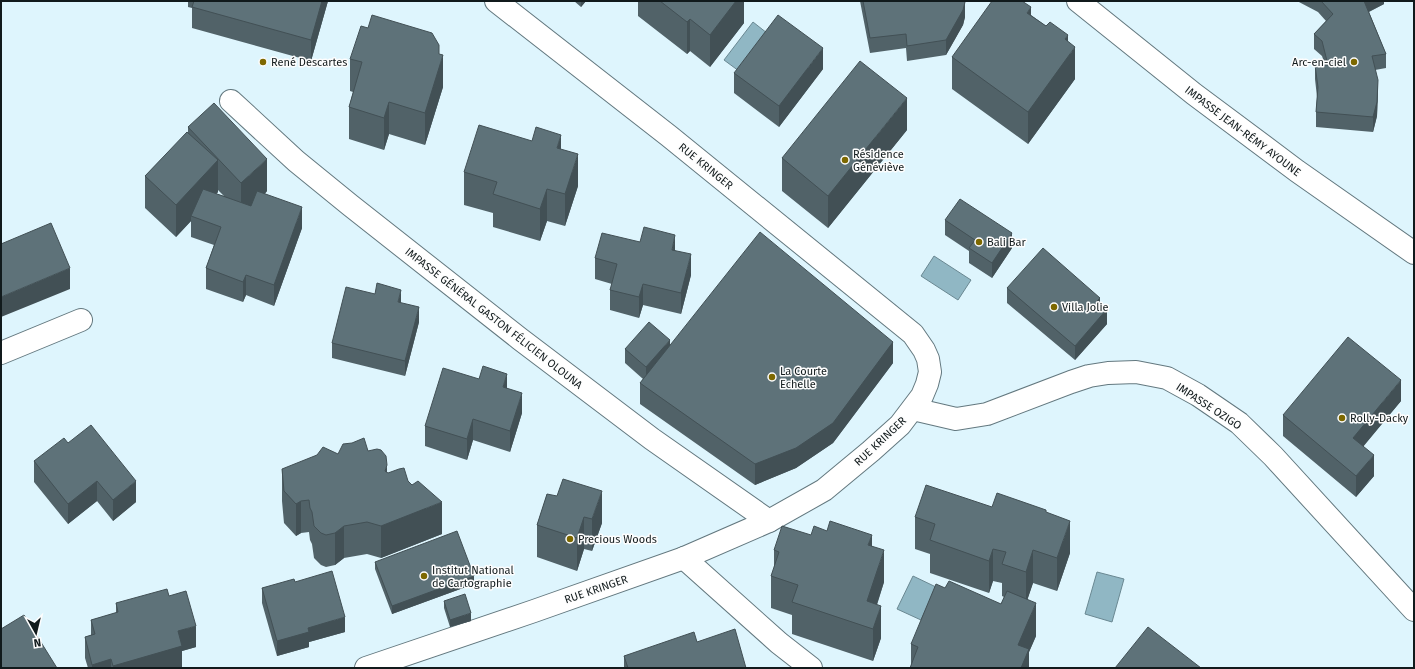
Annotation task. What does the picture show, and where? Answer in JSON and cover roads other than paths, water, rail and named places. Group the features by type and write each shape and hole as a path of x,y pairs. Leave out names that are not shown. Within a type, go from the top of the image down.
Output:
{"street":[{"name":"RUE KRINGER","path":"366,668 684,558 769,520 824,490 900,425 922,396 930,372 928,359 924,350 913,334 669,136 496,1"},
{"name":"IMPASSE JEAN-RÉMY AYOUNE","path":"1078,1 1194,94 1297,171 1414,253"},
{"name":"IMPASSE GÉNÉRAL GASTON FÉLICIEN OLOUNA","path":"230,101 296,161 350,206 514,334 652,439 769,520"},
{"path":"1,353 80,320"},
{"name":"IMPASSE OZIGO","path":"913,409 956,420 987,414 1089,376 1108,373 1136,372 1167,378 1239,423 1273,456 1414,610"},
{"path":"684,558 779,643 811,668"}],"water":[{"path":"753,22 772,37 743,74 724,60"},
{"path":"934,256 971,280 958,300 921,276"},
{"path":"1097,572 1124,579 1112,622 1085,614"},
{"path":"913,576 936,587 921,620 897,609"}],"place":[{"name":"René Descartes","path":"263,62"},
{"name":"Arc-en-ciel","path":"1354,62"},
{"name":"Résidence Généviève","path":"845,160"},
{"name":"Bali Bar","path":"979,242"},
{"name":"Villa Jolie","path":"1054,307"},
{"name":"La Courte Echelle","path":"772,377"},
{"name":"Rolly-Dacky","path":"1342,418"},
{"name":"Precious Woods","path":"570,539"},
{"name":"Institut National de Cartographie","path":"424,576"}]}
